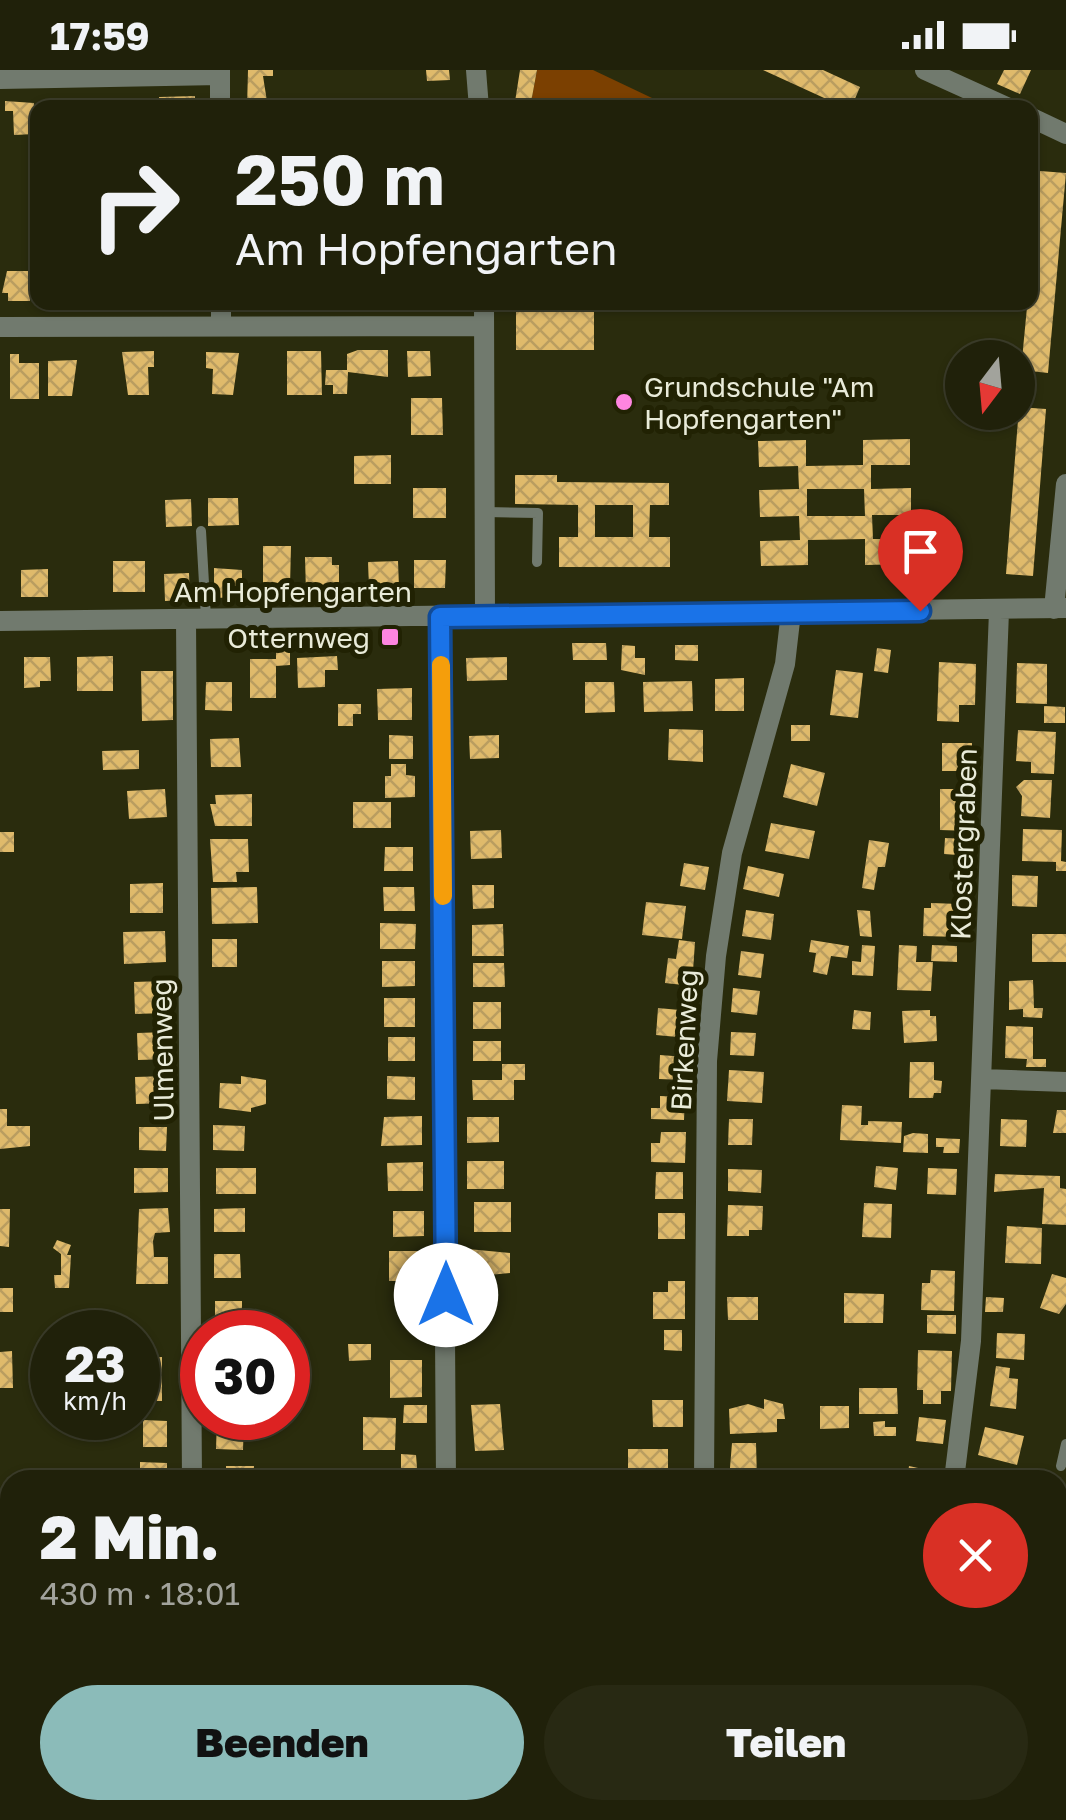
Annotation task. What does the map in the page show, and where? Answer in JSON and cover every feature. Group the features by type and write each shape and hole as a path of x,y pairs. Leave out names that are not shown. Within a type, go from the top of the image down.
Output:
{"street":[{"path":"476,70 478,100"},
{"path":"926,70 991,100"},
{"path":"0,80 220,73 220,100"},
{"path":"1038,121 1066,134"},
{"path":"221,310 221,326"},
{"path":"484,310 485,616"},
{"path":"0,327 484,326"},
{"path":"1060,609 1066,484"},
{"name":"Am Hopfengarten","path":"0,621 1060,609"},
{"name":"Klostergraben","path":"955,1470 970,1340 999,611"},
{"name":"Birkenweg","path":"704,1470 707,1061 713,986 726,882 745,797 785,664 791,612"},
{"path":"440,617 446,1470"},
{"name":"Ulmenweg","path":"192,1470 196,619"},
{"path":"982,1080 1066,1082"}],"lane":[{"path":"484,512 538,513 538,562"},
{"path":"196,619 201,531"},
{"path":"1060,1466 1066,1444"}],"shaded area":[{"path":"537,70 593,70 656,100 531,100"}],"building":[{"path":"248,70 273,70 273,76 263,76 267,100 247,100"},
{"path":"426,70 449,70 450,80 427,81"},
{"path":"520,70 537,70 531,100 515,100"},
{"path":"763,70 823,70 860,87 854,100 829,100"},
{"path":"1004,70 1031,70 1020,94 997,84"},
{"path":"195,96 195,100 159,100 159,97"},
{"path":"5,101 30,103 30,134 14,135 13,111 5,111"},
{"path":"1040,171 1066,173 1048,373 1035,372 1035,340 1024,340 1027,310 1038,310"},
{"path":"7,271 30,271 30,301 8,301 8,293 2,293"},
{"path":"516,310 594,310 594,350 516,350"},
{"path":"388,350 388,377 348,372 347,394 333,394 333,385 325,385 326,370 347,370 347,354"},
{"path":"154,351 154,367 148,367 149,395 128,395 122,352"},
{"path":"287,351 321,351 322,395 287,395"},
{"path":"407,351 430,351 431,376 408,377"},
{"path":"206,352 239,353 233,395 212,394 213,369 206,368"},
{"path":"10,354 19,354 19,363 39,363 39,399 10,399"},
{"path":"77,360 72,396 48,396 48,361"},
{"path":"411,398 442,398 443,435 411,435"},
{"path":"1035,408 1046,409 1033,576 1006,574 1017,430 1035,430"},
{"path":"910,439 910,465 871,465 871,489 911,488 911,515 872,515 873,539 912,539 912,564 865,565 865,539 808,540 808,565 761,566 760,541 800,540 799,516 760,517 759,490 799,489 798,466 759,467 758,441 806,440 806,466 863,465 863,440","holes":["807,489 864,489 865,516 807,516"]},
{"path":"391,455 391,484 354,484 354,456"},
{"path":"515,475 557,475 557,482 669,483 669,505 650,505 649,537 670,537 670,567 559,567 559,537 578,537 578,505 515,504","holes":["595,505 633,505 633,537 595,537"]},
{"path":"413,488 446,488 446,518 413,518"},
{"path":"208,498 238,498 239,525 208,526"},
{"path":"191,499 192,526 166,527 165,500"},
{"path":"263,546 291,546 290,586 263,586"},
{"path":"305,557 332,557 332,565 339,565 339,593 306,593"},
{"path":"414,560 446,560 445,588 414,588"},
{"path":"113,561 145,561 145,592 113,592"},
{"path":"398,561 399,587 369,588 368,562"},
{"path":"214,568 242,570 242,597 214,598"},
{"path":"48,569 48,597 21,597 21,570"},
{"path":"189,573 190,600 165,601 164,574"},
{"path":"572,643 606,643 607,660 573,660"},
{"path":"622,645 635,646 635,658 645,658 645,675 621,670"},
{"path":"675,645 698,645 698,661 675,660"},
{"path":"276,647 290,647 290,665 276,666 276,698 250,698 250,659 276,659"},
{"path":"877,648 891,650 888,673 874,671"},
{"path":"113,656 113,691 77,691 77,657"},
{"path":"337,656 338,670 325,670 325,687 298,688 297,658"},
{"path":"24,657 50,657 51,681 40,681 40,687 24,688"},
{"path":"507,657 507,680 467,681 466,658"},
{"path":"939,662 976,664 975,705 959,705 959,722 937,721"},
{"path":"1017,663 1047,664 1047,704 1016,703"},
{"path":"836,670 863,673 858,718 830,715"},
{"path":"141,671 173,671 173,720 142,721"},
{"path":"744,678 744,711 715,711 715,679"},
{"path":"692,681 693,711 644,712 643,682"},
{"path":"206,682 232,682 232,711 205,710"},
{"path":"585,682 614,682 615,712 585,713"},
{"path":"412,688 412,720 378,720 377,689"},
{"path":"338,704 361,704 361,714 353,714 353,726 338,726"},
{"path":"1044,706 1065,707 1065,723 1044,723"},
{"path":"791,725 810,725 810,741 791,741"},
{"path":"669,729 703,730 703,762 668,760"},
{"path":"1018,730 1056,732 1054,774 1031,773 1031,762 1016,761"},
{"path":"389,735 413,736 413,759 389,759"},
{"path":"499,735 499,758 470,759 469,736"},
{"path":"239,738 241,767 211,767 210,739"},
{"path":"942,743 972,743 972,771 942,771"},
{"path":"139,750 139,769 103,770 102,751"},
{"path":"391,764 406,764 406,775 415,776 415,797 385,798 385,776 391,776"},
{"path":"791,764 825,773 817,806 783,797"},
{"path":"1024,780 1052,780 1050,818 1021,816 1022,796 1016,787"},
{"path":"165,789 167,817 129,819 127,791"},
{"path":"940,789 972,789 971,831 940,830"},
{"path":"252,794 252,826 215,826 210,804 216,804 215,795"},
{"path":"353,802 391,802 391,828 353,828"},
{"path":"771,823 815,831 809,859 765,851"},
{"path":"1023,829 1062,830 1061,861 1066,862 1066,871 1056,871 1056,862 1022,861"},
{"path":"501,830 502,858 471,859 470,831"},
{"path":"0,832 14,832 14,852 0,852"},
{"path":"945,838 973,839 972,856 944,854"},
{"path":"210,839 248,839 249,872 236,872 237,882 213,882"},
{"path":"869,840 889,843 885,867 878,867 874,890 862,888"},
{"path":"385,847 413,847 413,871 384,871"},
{"path":"684,863 709,867 705,890 680,886"},
{"path":"748,866 784,874 779,897 743,889"},
{"path":"1012,875 1038,876 1037,907 1012,906"},
{"path":"163,883 163,913 130,913 130,884"},
{"path":"472,885 494,885 494,908 473,909"},
{"path":"257,887 258,923 212,924 211,888"},
{"path":"383,887 414,887 415,911 384,911"},
{"path":"646,902 686,906 682,939 642,935"},
{"path":"931,903 960,904 959,937 923,936 924,908 931,908"},
{"path":"746,910 774,914 771,940 742,936"},
{"path":"857,910 870,911 872,937 860,936"},
{"path":"380,923 416,924 415,949 380,949"},
{"path":"503,924 504,956 472,956 472,925"},
{"path":"165,931 166,962 124,964 123,932"},
{"path":"1032,934 1066,934 1066,962 1032,962"},
{"path":"212,939 237,939 237,967 212,967"},
{"path":"679,940 695,942 692,986 665,983 668,958 676,959"},
{"path":"811,940 849,946 847,958 831,956 827,975 813,972 816,953 809,952"},
{"path":"862,945 875,946 873,976 852,975 852,961 861,962"},
{"path":"899,945 917,946 916,962 933,962 931,991 897,990"},
{"path":"932,945 957,946 957,962 931,961"},
{"path":"741,951 764,954 761,978 738,975"},
{"path":"382,961 415,961 415,986 382,987"},
{"path":"473,963 504,963 505,987 473,987"},
{"path":"1033,980 1034,1008 1043,1008 1042,1018 1023,1017 1023,1009 1009,1010 1009,981"},
{"path":"163,981 163,993 168,993 165,1013 135,1014 134,982"},
{"path":"733,988 760,991 757,1015 731,1012"},
{"path":"384,998 415,998 415,1027 384,1027"},
{"path":"473,1002 501,1002 501,1029 473,1029"},
{"path":"658,1008 690,1011 688,1038 656,1035"},
{"path":"854,1010 871,1012 870,1030 852,1029"},
{"path":"930,1010 930,1016 936,1016 937,1041 904,1043 902,1011"},
{"path":"1006,1026 1033,1027 1033,1059 1046,1059 1046,1067 1026,1067 1027,1059 1005,1058"},
{"path":"168,1032 169,1059 138,1060 137,1033"},
{"path":"731,1032 756,1033 754,1056 730,1055"},
{"path":"388,1037 415,1037 415,1061 388,1061"},
{"path":"473,1041 501,1041 501,1061 473,1061"},
{"path":"660,1055 686,1057 685,1080 659,1079"},
{"path":"910,1062 934,1062 934,1080 942,1081 941,1093 934,1093 933,1098 909,1098"},
{"path":"502,1064 525,1064 525,1080 514,1080 514,1100 473,1100 472,1080 502,1080"},
{"path":"729,1070 764,1072 762,1103 727,1101"},
{"path":"168,1076 169,1103 136,1104 135,1077"},
{"path":"241,1076 266,1080 266,1104 251,1108 251,1112 219,1108 220,1083 241,1084"},
{"path":"387,1076 415,1077 415,1100 387,1099"},
{"path":"660,1096 685,1097 684,1120 651,1119 651,1108 660,1108"},
{"path":"842,1105 862,1106 861,1125 868,1125 868,1121 902,1122 901,1143 840,1140"},
{"path":"0,1109 7,1109 7,1126 30,1126 30,1146 0,1149"},
{"path":"1057,1110 1066,1110 1066,1133 1053,1133"},
{"path":"422,1116 422,1145 381,1146 384,1117"},
{"path":"467,1117 499,1117 499,1142 467,1143"},
{"path":"729,1119 753,1119 752,1145 728,1145"},
{"path":"1001,1119 1027,1120 1026,1147 1000,1146"},
{"path":"213,1125 245,1126 244,1151 213,1150"},
{"path":"139,1127 167,1127 166,1151 139,1150"},
{"path":"661,1132 686,1132 685,1163 651,1162 651,1143 660,1143"},
{"path":"928,1134 928,1153 903,1152 904,1136"},
{"path":"936,1138 960,1139 959,1153 943,1153 944,1147 936,1147"},
{"path":"467,1161 504,1161 504,1189 467,1189"},
{"path":"423,1162 423,1191 388,1191 387,1163"},
{"path":"876,1166 898,1168 896,1190 874,1187"},
{"path":"134,1168 168,1168 168,1192 134,1193"},
{"path":"216,1168 256,1168 256,1194 216,1194"},
{"path":"928,1168 957,1169 956,1195 927,1194"},
{"path":"728,1169 762,1170 761,1193 728,1191"},
{"path":"656,1172 683,1172 683,1199 655,1199"},
{"path":"995,1174 1060,1176 1060,1188 1066,1189 1066,1225 1042,1224 1044,1188 994,1192"},
{"path":"474,1202 511,1202 511,1232 474,1232"},
{"path":"864,1203 892,1204 891,1238 862,1237"},
{"path":"728,1205 763,1206 762,1230 749,1230 749,1236 727,1236"},
{"path":"168,1208 170,1232 155,1233 153,1241 154,1257 168,1257 168,1284 136,1284 139,1209"},
{"path":"245,1208 245,1232 214,1232 214,1209"},
{"path":"0,1209 10,1209 9,1247 0,1246"},
{"path":"393,1211 424,1211 424,1236 393,1237"},
{"path":"658,1213 685,1213 685,1239 658,1239"},
{"path":"1007,1226 1042,1228 1041,1264 1005,1263"},
{"path":"57,1240 71,1245 67,1255 71,1255 69,1288 55,1288 54,1275 61,1275 61,1254 53,1248"},
{"path":"468,1249 510,1253 510,1273 468,1277"},
{"path":"389,1251 422,1251 422,1281 389,1281"},
{"path":"214,1254 240,1254 241,1278 214,1278"},
{"path":"931,1270 955,1271 954,1311 921,1310 922,1283 930,1283"},
{"path":"1052,1274 1066,1278 1066,1304 1059,1314 1040,1308"},
{"path":"668,1281 685,1281 685,1319 653,1319 653,1292 668,1292"},
{"path":"0,1288 13,1288 13,1312 0,1312"},
{"path":"844,1293 884,1294 883,1323 844,1323"},
{"path":"727,1297 758,1297 758,1320 728,1320"},
{"path":"986,1297 1004,1298 1003,1312 985,1312"},
{"path":"215,1301 242,1301 242,1310 215,1310"},
{"path":"927,1315 956,1315 956,1334 927,1333"},
{"path":"664,1330 682,1330 682,1351 664,1350"},
{"path":"997,1333 1025,1334 1024,1360 996,1358"},
{"path":"348,1344 371,1344 371,1360 349,1361"},
{"path":"918,1350 952,1351 951,1391 941,1391 941,1404 923,1404 923,1390 917,1390"},
{"path":"12,1351 13,1388 0,1388 0,1352"},
{"path":"162,1357 162,1401 160,1401"},
{"path":"390,1360 422,1360 422,1397 390,1398"},
{"path":"996,1366 1010,1368 1009,1378 1018,1379 1016,1409 990,1406"},
{"path":"859,1388 897,1388 898,1414 859,1414"},
{"path":"764,1399 783,1404 785,1419 777,1419 777,1432 730,1434 729,1409 748,1404 764,1409"},
{"path":"652,1400 683,1400 683,1427 653,1427"},
{"path":"500,1404 504,1450 475,1451 471,1405"},
{"path":"404,1405 427,1405 427,1423 403,1423"},
{"path":"820,1406 849,1406 849,1428 820,1429"},
{"path":"363,1417 396,1418 395,1450 363,1450"},
{"path":"919,1417 946,1420 943,1444 916,1441"},
{"path":"160,1421 167,1421 167,1447 143,1447 143,1440 160,1440"},
{"path":"885,1421 885,1427 896,1427 896,1436 874,1436 873,1422"},
{"path":"985,1427 1024,1436 1017,1465 978,1455"},
{"path":"216,1440 243,1440 243,1450 216,1449"},
{"path":"732,1443 756,1443 757,1470 730,1470"},
{"path":"628,1449 668,1449 668,1470 628,1470"},
{"path":"401,1454 416,1455 417,1470 401,1470"},
{"path":"140,1462 167,1463 167,1470 140,1470"},
{"path":"226,1466 254,1466 254,1470 226,1470"}],"slow traffic":[{"path":"441,665 443,896"}],"place":[{"name":"Grundschule \"Am Hopfengarten\"","path":"624,402"},
{"name":"Otternweg","path":"390,637"}],"route":[{"path":"446,1295 440,617 920,611"}]}
